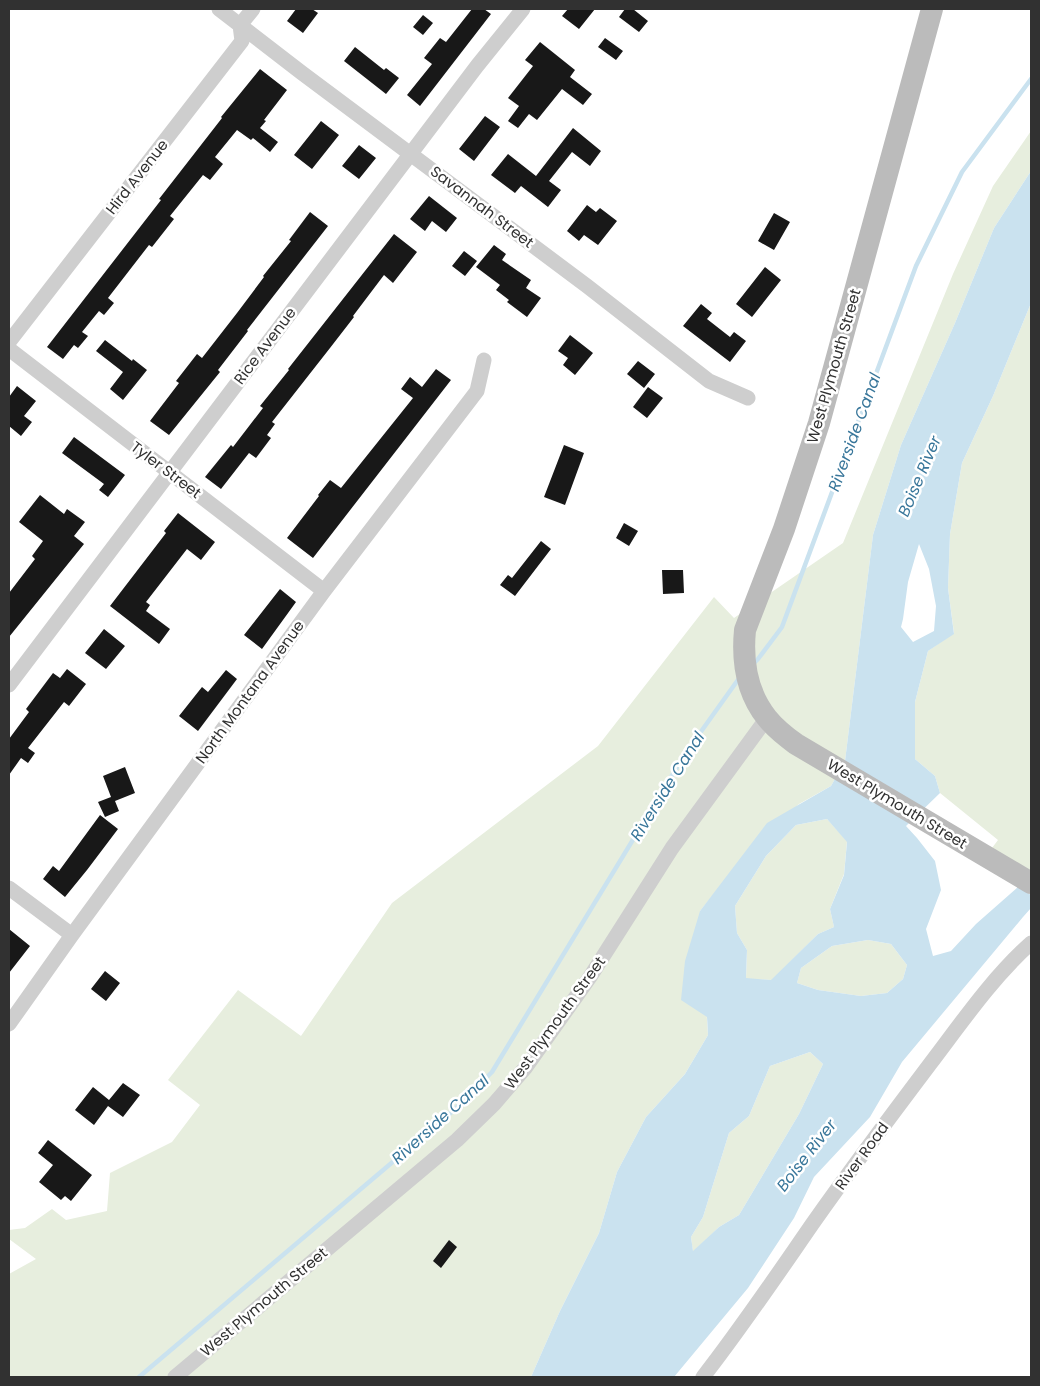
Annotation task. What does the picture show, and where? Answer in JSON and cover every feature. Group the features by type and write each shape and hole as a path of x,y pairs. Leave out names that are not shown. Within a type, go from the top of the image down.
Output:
{"street":[{"name":"Savannah Street","path":"220,9 302,73 587,286 709,381 748,398"},
{"path":"240,25 253,9"},
{"name":"Rice Avenue","path":"9,685 477,66 523,9"},
{"name":"West Plymouth Street","path":"932,9 819,423 784,529 746,630 744,646 746,669 754,699 779,731 796,744 1031,883"},
{"name":"Hird Avenue","path":"9,342 242,42 240,25"},
{"name":"Tyler Street","path":"9,349 324,590"},
{"name":"North Montana Avenue","path":"9,1024 324,590 478,391 484,360"},
{"name":"West Plymouth Street","path":"175,1377 457,1140 494,1104 526,1067 590,977 672,848 767,718"},
{"path":"9,888 72,935"},
{"name":"River Road","path":"703,1377 729,1344 904,1098 997,977 1031,943"}],"green space":[{"path":"1031,131 1031,171 994,228 955,323 901,445 873,535 845,761 831,786 799,804 733,870 700,911 708,1035 685,1074 646,1117 617,1172 599,1233 560,1311 531,1377 9,1377 9,1274 36,1259 9,1239 9,1230 25,1228 52,1209 66,1220 107,1211 110,1173 172,1142 200,1105 168,1080 238,990 301,1036 392,903 598,746 714,597 734,618 843,543 953,274 993,186"},
{"path":"1031,303 1031,874 989,852 998,840 940,793 935,776 915,759 915,702 928,651 954,633 948,588 950,534 962,463 993,396"},
{"path":"827,819 847,841 844,874 830,909 834,927 818,934 772,980 746,979 747,950 737,933 735,906 766,856 796,825"},
{"path":"868,940 891,944 907,965 903,979 887,993 861,996 818,990 797,983 801,968 832,946"},
{"path":"810,1052 823,1064 799,1114 739,1215 719,1227 693,1252 691,1237 703,1217 729,1133 749,1116 770,1066"}],"water":[{"name":"Boise River","path":"1031,171 1031,303 993,396 962,463 950,534 948,588 954,634 928,651 915,702 915,759 935,776 940,793 906,826 935,861 941,890 926,929 933,956 951,951 976,924 1018,887 1031,895 1031,908 902,1062 870,1117 814,1177 794,1218 748,1288 674,1377 531,1377 560,1311 599,1233 617,1172 646,1117 685,1074 708,1035 707,1017 681,1000 685,961 700,911 767,823 831,786 845,761 873,535 901,445 955,323 994,228","holes":["919,544 929,569 936,606 934,631 913,642 901,627 908,582","827,819 847,842 844,875 830,909 834,927 818,934 771,980 746,978 747,950 737,933 735,906 766,856 796,825","868,940 891,944 907,965 903,979 887,993 861,996 818,990 797,983 801,968 832,946","810,1052 823,1064 799,1114 739,1215 719,1227 693,1251 691,1237 703,1217 729,1133 749,1116 770,1066"]}],"building":[{"path":"296,9 312,9 318,13 303,33 287,21"},
{"path":"472,9 484,9 491,14 420,106 407,95 432,64 424,58 440,38 446,42"},
{"path":"568,9 595,9 579,29 562,16"},
{"path":"625,9 633,9 648,21 639,32 619,17"},
{"path":"423,15 433,23 423,35 413,27"},
{"path":"605,38 623,51 616,60 598,47"},
{"path":"540,42 575,70 570,77 592,94 583,105 562,89 537,120 529,114 518,128 508,121 519,106 508,98 533,66 525,60"},
{"path":"355,47 384,70 386,68 399,78 386,94 344,61"},
{"path":"260,69 287,90 260,128 278,142 270,152 253,138 251,140 237,130 215,157 223,164 210,180 203,175 170,216 174,219 152,247 149,245 108,298 114,303 104,315 99,311 82,332 88,336 78,348 74,345 63,359 47,347 161,200 159,199 221,117"},
{"path":"485,116 500,127 474,161 459,149"},
{"path":"321,121 339,135 312,169 294,155"},
{"path":"573,128 601,151 590,166 572,152 549,181 561,190 548,207 521,186 515,193 491,175 508,154 536,176"},
{"path":"359,145 376,158 359,179 342,166"},
{"path":"429,196 457,218 446,232 432,221 425,231 410,219"},
{"path":"587,205 596,212 600,208 617,221 598,245 584,235 579,241 567,231"},
{"path":"310,212 328,226 247,330 218,370 220,372 169,435 150,421 179,383 176,381 197,354 202,358 291,241 289,240"},
{"path":"774,213 790,222 774,250 758,241"},
{"path":"394,234 417,252 393,283 384,275 354,317 272,422 275,424 267,435 271,438 256,458 249,453 221,489 205,477 231,445 233,447 263,408 260,406"},
{"path":"494,245 506,254 502,260 531,280 526,288 541,298 527,317 507,302 509,300 496,290 500,285 476,267"},
{"path":"464,251 477,261 465,276 452,266"},
{"path":"765,267 781,280 752,317 736,304"},
{"path":"701,304 712,313 707,319 730,337 734,332 746,341 730,362 683,326"},
{"path":"570,335 593,353 575,375 563,365 568,358 558,351"},
{"path":"105,340 147,370 123,400 110,389 123,372 96,351"},
{"path":"638,361 655,374 644,388 627,374"},
{"path":"436,369 451,380 313,558 287,538 330,480 341,488 413,398 401,389 410,377 422,387"},
{"path":"17,386 36,401 24,416 32,422 21,436 9,426 9,397"},
{"path":"648,387 663,398 647,418 633,407"},
{"path":"74,437 125,475 108,497 99,490 104,484 62,453"},
{"path":"564,445 584,453 565,505 544,497"},
{"path":"40,495 64,514 67,509 85,522 74,536 84,544 9,637 9,593 35,559 32,556 43,541 19,522"},
{"path":"178,513 215,542 201,560 187,549 146,602 150,605 146,611 170,629 159,644 110,606 166,533 164,531"},
{"path":"624,523 638,531 629,546 616,538"},
{"path":"541,541 551,549 515,596 500,585 508,575 512,578"},
{"path":"662,570 683,570 684,593 663,594"},
{"path":"280,589 296,602 262,649 244,635"},
{"path":"104,629 125,646 106,669 85,653"},
{"path":"67,669 86,684 69,706 64,702 28,748 35,753 28,763 21,758 9,775 9,739 29,712 26,709 53,673 60,678"},
{"path":"226,670 237,679 198,731 179,716 202,687 208,692"},
{"path":"125,767 135,793 115,801 119,811 105,817 98,802 111,797 103,776"},
{"path":"100,815 118,829 65,897 43,879 53,866 59,871"},
{"path":"9,929 30,946 9,973"},
{"path":"105,971 120,983 106,1001 91,989"},
{"path":"123,1083 140,1095 123,1117 108,1106 94,1125 75,1110 93,1087 109,1100"},
{"path":"48,1140 92,1175 71,1201 65,1196 61,1200 39,1182 53,1165 38,1153"},
{"path":"449,1240 457,1247 441,1268 433,1261"}],"waterway":[{"name":"Riverside Canal","path":"752,665 782,627 916,266 962,172 1031,79"},
{"name":"Riverside Canal","path":"139,1377 454,1110 492,1072 685,754 740,677"}]}
